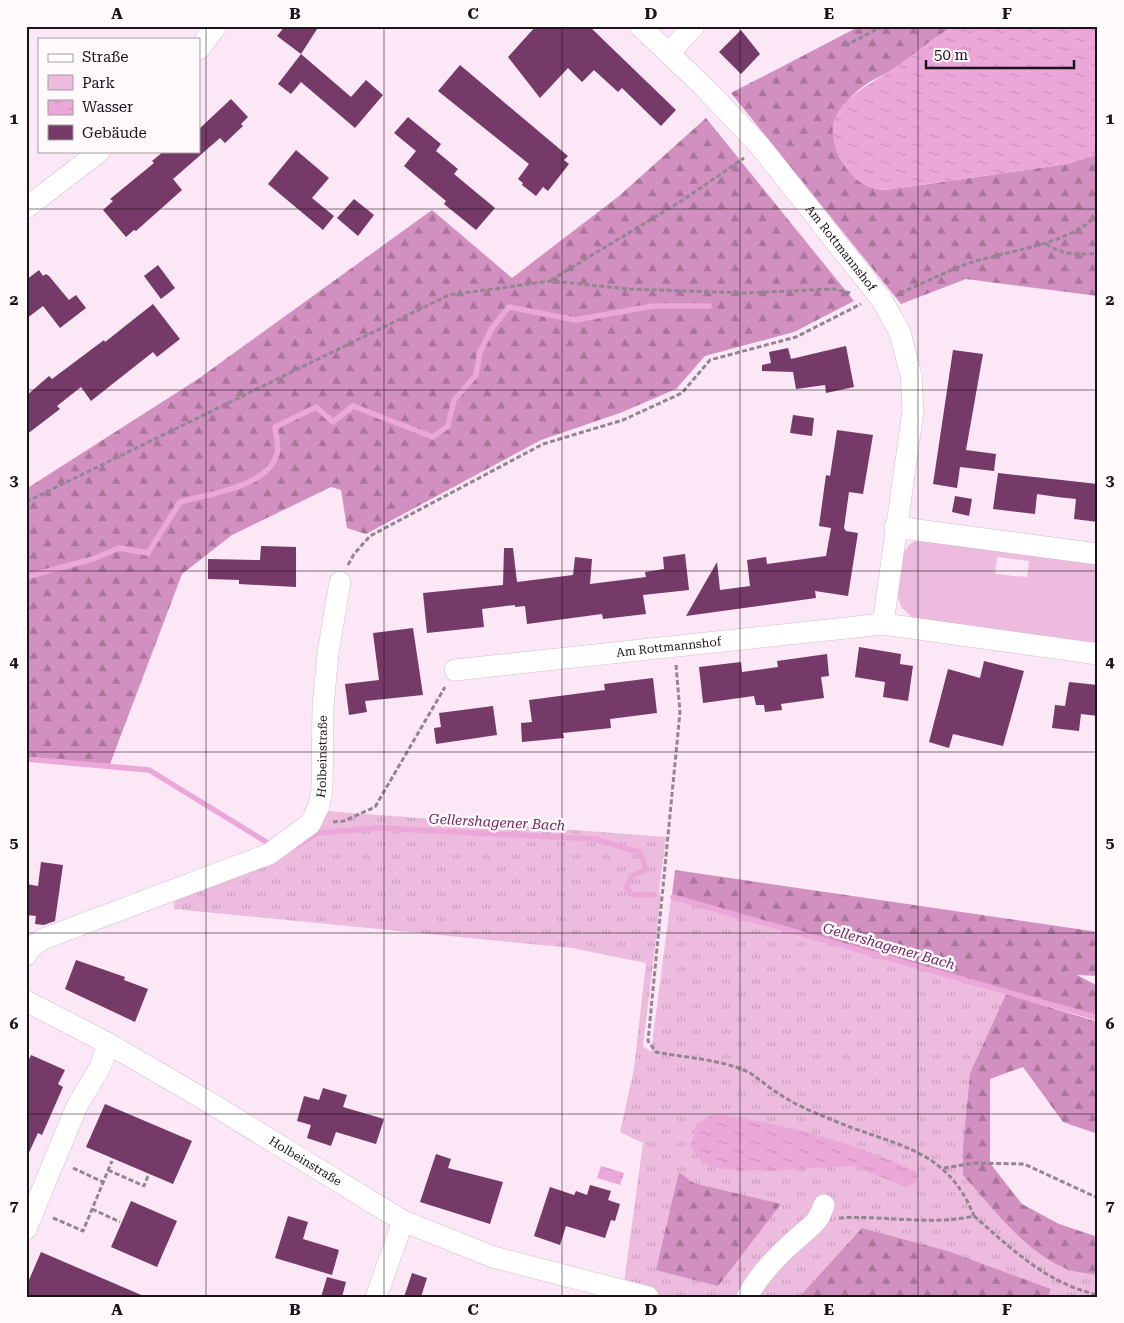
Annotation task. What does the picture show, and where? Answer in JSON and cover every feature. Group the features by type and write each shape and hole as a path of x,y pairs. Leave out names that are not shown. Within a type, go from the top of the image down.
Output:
{"street":[{"path":"200,48 216,26"},
{"name":"Am Rottmannshof","path":"640,26 760,146 882,300 900,333 911,375 913,411 895,527 883,624"},
{"path":"669,53 694,26"},
{"path":"26,208 99,152"},
{"path":"895,527 1098,554"},
{"name":"Holbeinstraße","path":"310,824 319,806 322,790 323,707 328,653 340,582"},
{"name":"Am Rottmannshof","path":"455,670 883,624 1098,654"},
{"path":"26,955 28,949 43,939 269,854 310,824"},
{"name":"Holbeinstraße","path":"26,1001 109,1044 403,1221 493,1257 648,1297"},
{"path":"30,1219 77,1106 99,1069 109,1044"},
{"path":"747,1297 754,1285 775,1261 821,1214"},
{"path":"376,1297 403,1221"}],"path":[{"path":"846,46 883,26"},
{"path":"551,281 683,200 760,146"},
{"path":"340,582 354,554 370,536 543,444 623,420 682,393 710,360 796,337 858,305 882,300 965,265 1046,243 1089,223 1098,215"},
{"path":"1046,243 1059,252 1081,255 1098,253"},
{"path":"26,502 449,295 551,281 630,289 745,293 834,290 882,300"},
{"path":"240,390 244,396"},
{"path":"675,646 680,712 648,1040 656,1052 732,1067 749,1073 776,1092 830,1120 920,1152 943,1168 968,1200 974,1216 1018,1256 1045,1275 1081,1291 1098,1295"},
{"path":"310,824 344,821 375,807 455,670"},
{"path":"54,1159 103,1182"},
{"path":"30,1219 83,1231 112,1161"},
{"path":"943,1168 974,1163 1024,1164 1098,1198"},
{"path":"108,1170 144,1186 148,1176"},
{"path":"92,1209 120,1222"},
{"path":"821,1214 830,1219 868,1217 949,1221 974,1216"}],"green space":[{"path":"860,26 954,26 895,68 865,85 856,92 841,110 834,130 834,141 837,152 851,174 872,188 886,190 1067,164 1098,154 1098,296 966,279 901,304 731,93"},
{"path":"706,118 854,301 794,332 705,356 676,389 620,413 541,440 366,534 347,528 341,490 331,487 232,535 182,574 110,764 26,757 26,489 198,379 432,210 512,278 619,196"},
{"path":"919,538 1098,562 1098,646 914,619 902,608 896,592 900,558 909,545","holes":["997,557 1029,561 1027,577 995,574"]},
{"path":"326,811 666,837 659,891 661,897 643,1046 651,1052 671,898 1006,994 970,1073 963,1145 963,1175 1061,1267 1098,1275 1098,1297 1048,1297 1051,1289 948,1251 862,1228 799,1297 622,1297 643,1143 620,1132 634,1069 646,963 572,948 174,909 173,886 266,846"},
{"path":"675,870 1098,932 1098,976 1077,975 1098,986 1098,1016 672,895"},
{"path":"1006,994 1098,1022 1098,1134 1063,1122 1023,1067 990,1079 990,1163 1022,1204 1059,1224 1098,1237 1098,1275 1064,1268 1032,1248 1008,1225 963,1175 963,1145 970,1073"},
{"path":"679,1172 693,1183 781,1204 718,1286 656,1270"},
{"path":"862,1228 948,1251 1051,1289 1048,1297 799,1297"}],"water":[{"path":"954,26 1098,26 1098,154 1067,164 886,190 866,186 856,179 843,163 835,145 833,129 836,116 844,104 855,94"},
{"path":"715,1114 767,1123 845,1143 919,1173 916,1182 906,1187 853,1166 768,1171 721,1169 703,1164 691,1146 696,1124"},
{"path":"601,1166 624,1173 620,1185 597,1178"}],"building":[{"path":"285,26 319,26 301,54 277,36"},
{"path":"536,26 589,26 676,110 661,126 622,88 618,92 594,70 582,82 568,68 540,98 508,57"},
{"path":"741,30 760,54 741,74 719,52"},
{"path":"301,54 351,97 366,80 383,95 355,128 301,82 291,94 278,84"},
{"path":"460,65 568,156 564,160 569,164 548,191 543,187 536,196 522,185 523,183 518,179 529,164 438,91"},
{"path":"231,99 248,117 241,124 243,126 225,143 220,138 173,179 182,190 136,231 134,230 126,237 103,210 113,201 110,199 154,163 152,161 163,152 200,152 200,128"},
{"path":"408,117 441,144 436,151 458,169 454,174 495,208 476,230 444,204 446,201 404,166 416,151 394,133"},
{"path":"296,150 329,178 312,198 334,216 323,230 268,184"},
{"path":"354,199 374,215 358,236 337,218"},
{"path":"158,265 175,288 161,299 144,276"},
{"path":"39,270 43,276 46,274 49,276 69,300 76,295 86,308 60,328 43,306 26,319 26,280"},
{"path":"153,304 180,339 157,357 153,352 91,401 81,387 57,406 60,409 26,435 26,396 49,376 52,379 104,340 105,342"},
{"path":"846,346 854,387 826,393 825,385 796,389 793,372 762,371 762,365 771,363 769,352 788,348 791,359"},
{"path":"953,350 983,354 966,450 996,454 994,471 960,467 957,488 933,484"},
{"path":"793,415 814,418 812,436 790,433"},
{"path":"837,430 873,435 863,494 849,492 844,528 846,531 858,533 848,596 815,591 816,598 686,616 717,562 720,590 750,586 747,560 766,557 767,564 826,556 831,528 819,526 826,475 830,476"},
{"path":"998,473 1098,484 1098,522 1074,519 1076,499 1037,494 1035,514 993,509"},
{"path":"955,496 972,499 969,516 952,512"},
{"path":"261,546 296,547 296,587 239,584 239,580 208,579 208,559 260,560"},
{"path":"504,548 513,548 517,582 573,575 575,557 592,559 590,584 646,577 645,572 664,569 663,557 685,554 689,590 643,595 646,614 603,619 602,614 527,624 525,606 515,607 515,605 482,609 484,627 427,633 423,593 503,585"},
{"path":"413,628 423,695 365,701 367,712 349,715 345,684 379,680 373,633"},
{"path":"859,647 901,654 900,664 913,666 908,701 883,697 885,682 855,677"},
{"path":"827,654 829,676 821,677 824,698 781,704 782,710 765,712 764,705 756,705 754,696 703,703 699,667 741,662 742,672 778,667 777,661"},
{"path":"984,661 1024,671 1003,746 953,734 949,748 929,742 948,669 980,678"},
{"path":"653,678 657,713 610,719 611,728 563,733 564,738 522,742 521,723 532,722 529,700 605,690 604,684"},
{"path":"1069,682 1098,685 1098,716 1081,714 1079,731 1052,728 1055,705 1065,706"},
{"path":"493,706 497,735 436,744 434,728 441,727 439,713"},
{"path":"41,862 63,865 55,921 44,925 35,924 36,916 26,915 26,884 38,886"},
{"path":"76,960 125,977 124,980 148,989 135,1022 65,989"},
{"path":"31,1055 65,1070 58,1084 63,1087 42,1135 38,1133 26,1159 26,1066"},
{"path":"323,1088 347,1095 343,1107 384,1119 376,1144 336,1132 331,1146 307,1138 311,1125 297,1121 304,1096 319,1100"},
{"path":"105,1104 192,1141 173,1184 86,1147"},
{"path":"436,1154 451,1159 448,1168 503,1182 490,1224 420,1202"},
{"path":"590,1185 611,1191 608,1200 620,1204 615,1221 611,1220 605,1238 566,1226 560,1245 534,1236 550,1187 574,1195 576,1191 587,1195"},
{"path":"131,1201 177,1221 157,1267 111,1247"},
{"path":"288,1216 308,1222 303,1239 339,1250 332,1275 275,1258"},
{"path":"41,1252 146,1297 26,1297 26,1287"},
{"path":"412,1273 427,1278 421,1297 404,1297"},
{"path":"327,1277 346,1282 342,1297 321,1297"}],"waterway":[{"path":"26,577 93,559 119,548 148,553 180,502 236,487 250,482 262,474 271,465 278,451 275,427 316,407 333,422 353,406 433,437 448,426 454,400 476,375 480,352 492,328 509,307 575,320 653,306 709,306"},
{"name":"Gellershagener Bach","path":"26,759 149,770 268,843"},
{"name":"Gellershagener Bach","path":"298,845 318,833 378,828 595,839 639,852 644,861 645,870 632,876 626,887 632,895 654,895"},
{"name":"Gellershagener Bach","path":"673,897 1098,1018"}]}
